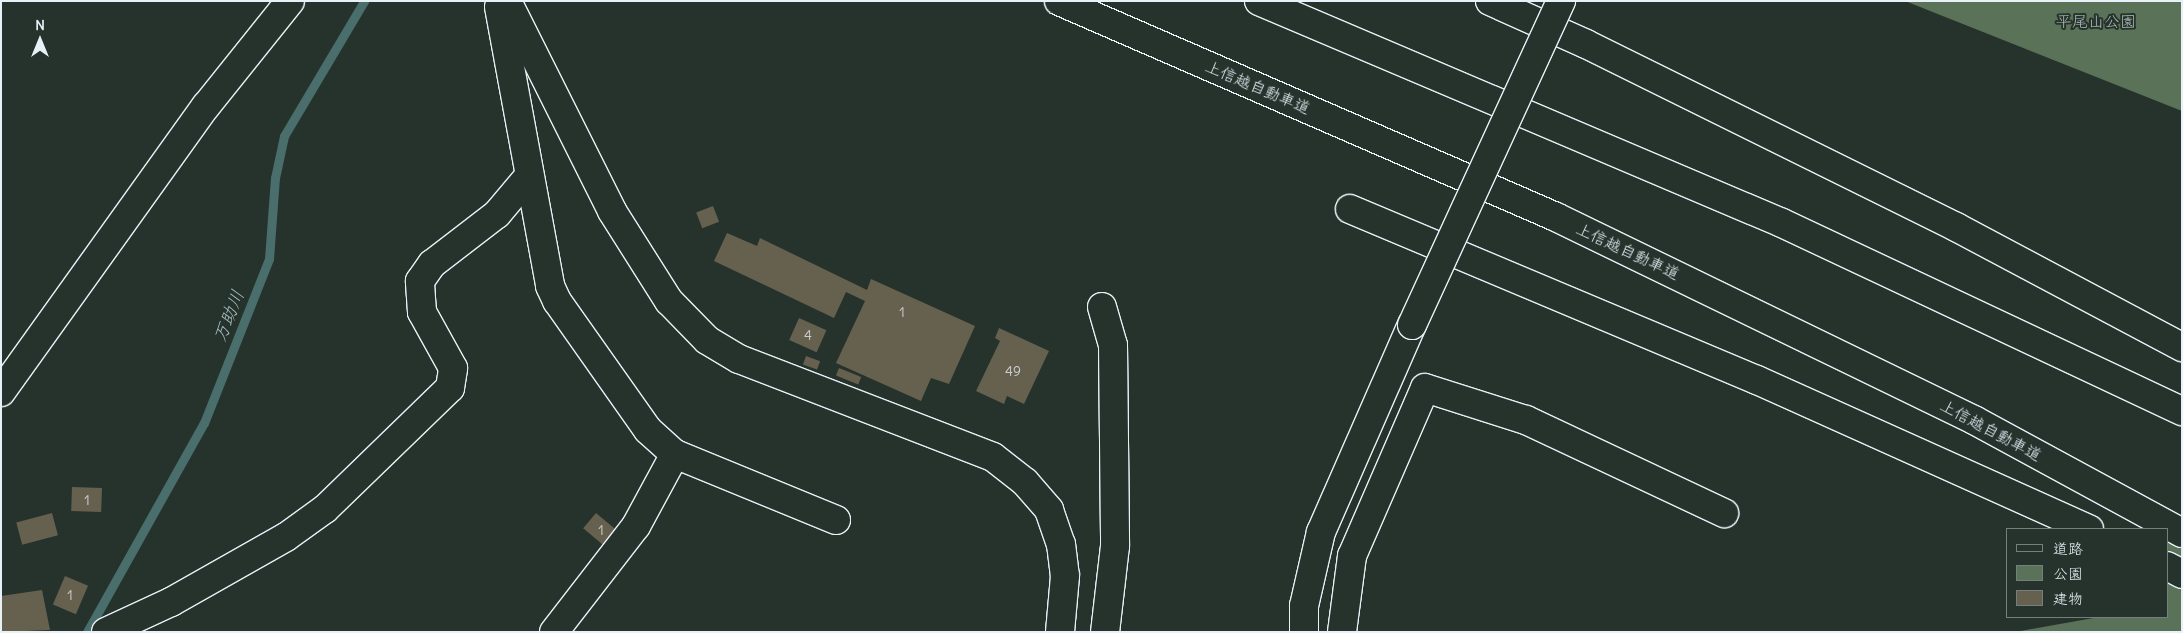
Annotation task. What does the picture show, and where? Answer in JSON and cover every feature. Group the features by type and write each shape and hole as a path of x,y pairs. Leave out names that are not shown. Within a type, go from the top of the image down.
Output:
{"main road":[{"path":"1,392 206,106 290,1"},
{"path":"498,1 550,286 557,301 648,430 675,454 836,520"},
{"path":"506,1 612,211 669,301 707,340 739,359 993,457 1025,482 1049,510 1061,544 1065,576 1060,632"},
{"name":"上信越自動車道","path":"1059,1 1574,226 1965,416 2182,533"},
{"path":"1259,1 1782,223 2182,411"},
{"path":"1490,1 1586,44 1956,228 2182,347"},
{"path":"1304,632 1304,606 1321,532 1412,325 1561,1"},
{"path":"106,632 171,602 294,532 325,509 450,388 453,368 422,312 420,281 432,264 497,214 529,176"},
{"path":"1350,209 1757,380 2087,528"},
{"path":"1102,307 1113,355 1114,546 1105,632"},
{"path":"1342,632 1352,556 1425,388 1526,420 1724,513"},
{"path":"554,632 636,526 675,454"},
{"path":"2168,567 2182,574"}],"green space":[{"name":"平尾山公園","path":"1905,1 2182,1 2182,111"},
{"path":"2182,519 2182,632 2015,632 2093,618 2168,618 2168,544"}],"building":[{"path":"713,206 719,222 702,228 696,212"},
{"path":"727,233 757,246 760,238 867,290 871,279 975,326 949,384 931,378 921,401 836,363 865,301 846,292 834,318 714,261"},
{"path":"799,318 826,330 817,352 789,340"},
{"path":"999,328 1049,351 1024,404 1007,396 1004,404 976,391 1000,341 995,338"},
{"path":"806,356 820,361 817,370 803,364"},
{"path":"839,368 861,377 858,384 836,375"},
{"path":"72,487 102,488 101,512 71,511"},
{"path":"52,513 58,535 22,545 16,523"},
{"path":"596,513 619,532 606,548 583,528"},
{"path":"65,576 88,586 76,614 53,605"},
{"path":"42,590 50,630 1,632 1,596"}],"waterway":[{"name":"万助川","path":"87,632 204,423 269,259 275,178 284,136 364,1"}]}
